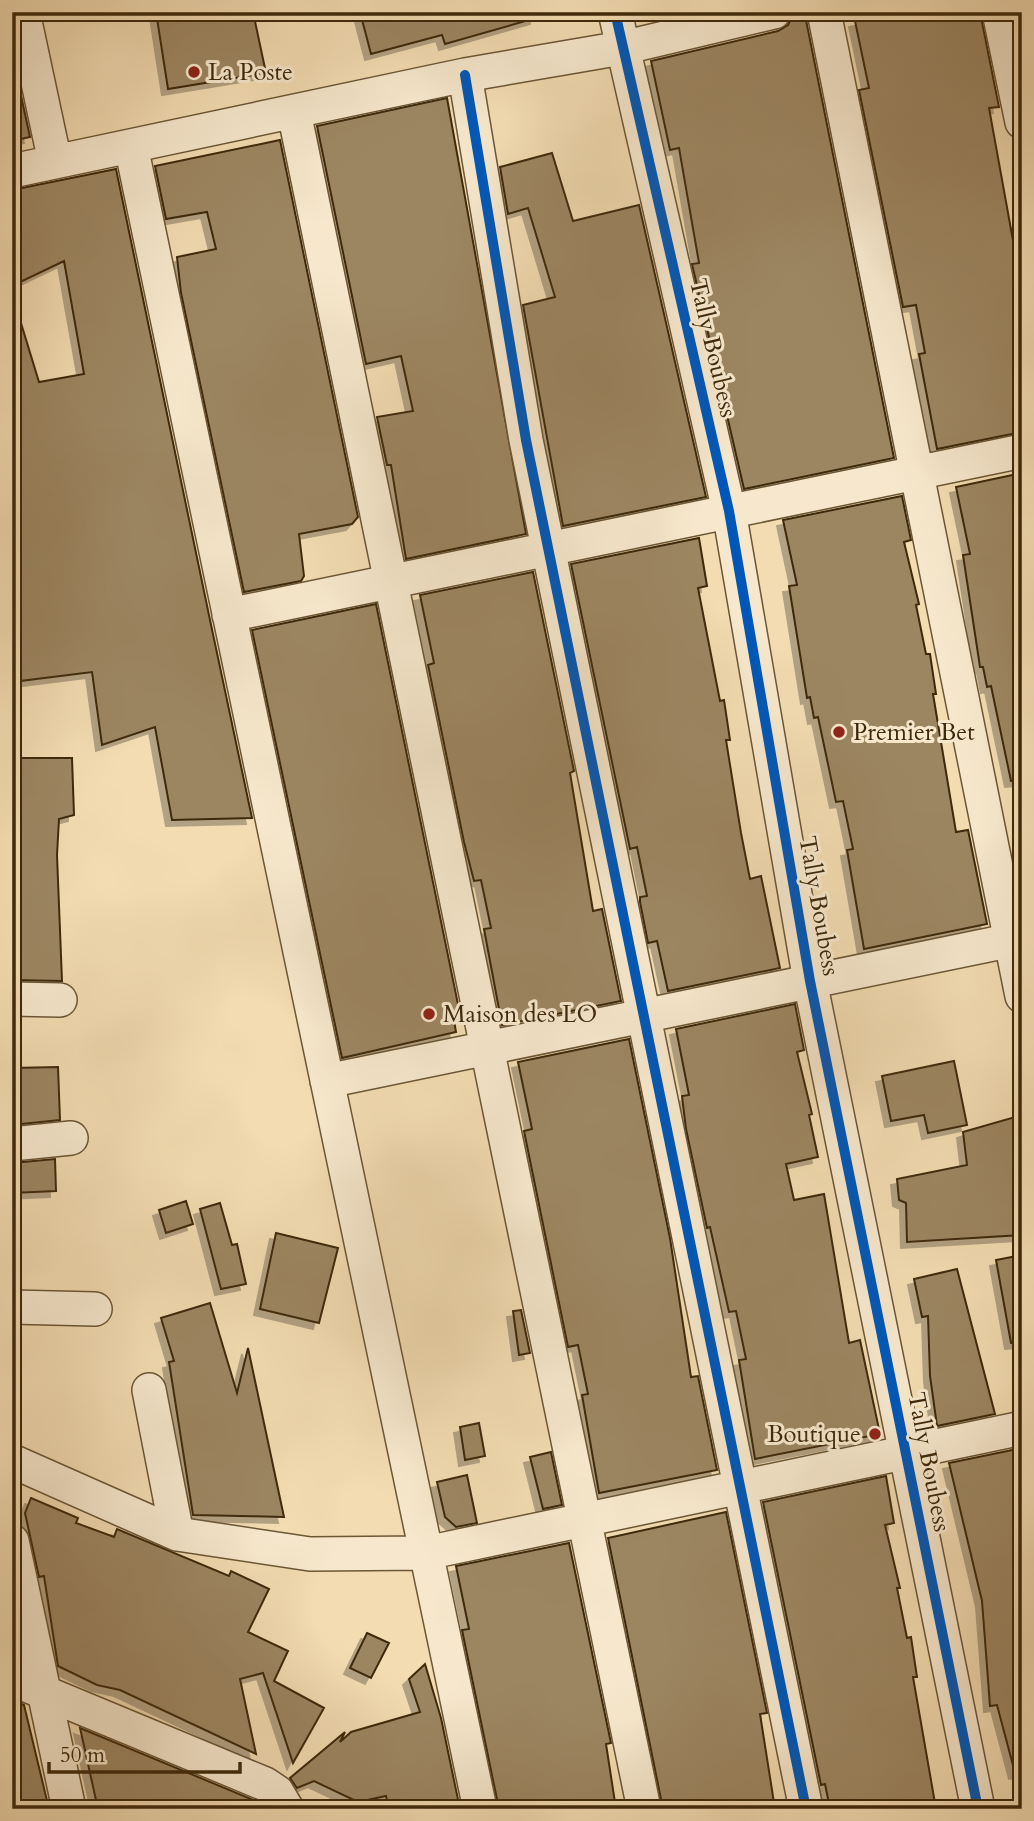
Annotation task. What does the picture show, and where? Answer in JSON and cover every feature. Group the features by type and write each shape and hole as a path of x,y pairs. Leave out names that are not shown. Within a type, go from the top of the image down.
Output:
{"street":[{"path":"23,12 55,162"},
{"name":"Tally Boubess","path":"615,12 729,511 810,981 978,1809"},
{"path":"12,171 466,75 622,48 774,12"},
{"path":"824,12 917,473 1016,939 1022,996"},
{"path":"999,12 1022,122"},
{"path":"466,75 526,440 806,1809"},
{"path":"294,111 643,1809"},
{"path":"131,146 480,1809"},
{"path":"229,615 1022,451"},
{"path":"327,1081 1016,939"},
{"path":"12,999 60,1000"},
{"path":"12,1144 71,1138"},
{"path":"12,1307 95,1309"},
{"path":"149,1390 177,1534"},
{"path":"12,1461 177,1534 310,1555 426,1553 1022,1428"},
{"path":"12,1541 69,1809"},
{"path":"12,1679 265,1784 277,1792 287,1809"}],"building":[{"path":"156,12 253,12 266,73 168,89"},
{"path":"360,12 535,12 536,18 445,44 442,35 371,54"},
{"path":"898,12 980,12 999,107 989,108 1022,290 1022,432 937,449 919,354 925,353 916,305 903,307 859,90 869,88 855,21"},
{"path":"805,15 894,458 744,489 692,264 699,263 679,148 670,150 651,61 778,31 788,25 792,17"},
{"path":"12,54 30,137 12,141"},
{"path":"447,98 526,534 406,559 391,465 387,465 377,417 413,411 401,356 366,364 317,126"},
{"path":"280,140 358,517 352,524 299,534 304,576 301,581 244,592 181,293 177,257 216,249 207,212 166,219 155,166"},
{"path":"552,153 573,221 639,205 706,497 563,526 523,305 555,297 528,208 508,214 500,167"},
{"path":"116,169 252,818 172,820 155,727 102,745 92,672 12,682 12,310 17,310 39,382 84,374 64,261 12,286 12,190"},
{"path":"1022,473 1022,527 1017,528 1022,550 1022,780 1011,781 991,686 987,687 983,667 980,667 963,555 970,554 956,487"},
{"path":"902,496 911,540 904,542 919,604 916,605 926,654 930,654 936,694 933,694 956,832 968,830 987,924 864,949 847,850 853,849 843,801 836,802 818,717 814,718 810,697 807,698 789,586 797,585 783,520"},
{"path":"699,538 707,586 698,588 720,701 724,700 730,740 726,740 741,833 750,879 761,876 780,968 668,991 657,941 648,943 640,902 640,897 647,896 637,847 630,849 571,564"},
{"path":"533,572 574,771 570,773 593,911 602,909 621,1001 502,1025 484,929 491,928 481,880 474,881 464,842 428,665 434,663 420,595"},
{"path":"376,604 461,1019 454,1021 456,1032 342,1058 252,630"},
{"path":"12,758 72,758 74,815 59,819 57,855 62,981 12,980"},
{"path":"795,1004 804,1050 797,1052 812,1114 809,1115 818,1157 786,1164 794,1200 824,1194 849,1343 860,1340 880,1434 755,1459 739,1360 746,1359 736,1311 729,1312 710,1227 707,1228 686,1129 682,1096 689,1095 676,1029"},
{"path":"629,1039 670,1238 691,1377 698,1376 717,1470 599,1493 582,1395 588,1394 578,1345 568,1347 524,1131 532,1129 518,1062"},
{"path":"954,1061 967,1125 928,1133 924,1115 891,1121 882,1076"},
{"path":"58,1067 60,1120 12,1125 12,1068"},
{"path":"1022,1115 1022,1235 907,1242 906,1203 899,1200 897,1179 967,1165 963,1132"},
{"path":"55,1159 56,1191 12,1193 12,1163"},
{"path":"186,1201 193,1224 166,1233 159,1210"},
{"path":"220,1203 232,1245 237,1244 246,1284 221,1289 200,1209"},
{"path":"276,1233 338,1248 319,1323 260,1309"},
{"path":"1022,1255 1022,1342 1011,1343 996,1260"},
{"path":"957,1269 995,1414 937,1426 930,1376 928,1316 922,1317 914,1279"},
{"path":"210,1303 237,1393 248,1348 284,1517 193,1515 169,1362 174,1361 161,1318"},
{"path":"521,1310 530,1353 519,1355 513,1311"},
{"path":"479,1423 485,1456 465,1460 460,1427"},
{"path":"1022,1448 1022,1772 1015,1773 997,1705 990,1706 982,1601 949,1463"},
{"path":"551,1452 562,1505 543,1509 530,1457"},
{"path":"467,1475 477,1523 456,1527 445,1517 437,1482"},
{"path":"886,1476 894,1523 885,1525 900,1588 897,1588 907,1638 911,1637 917,1677 913,1677 936,1809 830,1809 825,1784 821,1785 763,1502"},
{"path":"31,1498 78,1518 76,1523 114,1537 117,1529 229,1576 231,1571 269,1589 248,1632 288,1651 274,1681 324,1708 293,1763 263,1673 240,1679 256,1754 120,1690 97,1685 58,1666 44,1576 39,1577 25,1513"},
{"path":"726,1512 767,1713 760,1714 775,1809 663,1809 608,1538"},
{"path":"569,1543 611,1743 606,1744 616,1809 499,1809 462,1630 469,1629 456,1566"},
{"path":"367,1633 389,1643 371,1678 350,1668"},
{"path":"425,1664 441,1718 460,1809 389,1809 386,1796 358,1802 314,1781 297,1788 290,1778 345,1732 340,1742 351,1732 420,1712 409,1679"},
{"path":"12,1700 24,1705 49,1809 12,1809"},
{"path":"80,1728 256,1801 265,1809 98,1809"}],"cycle path":[{"path":"615,12 729,511 810,981 978,1809"},
{"path":"465,75 526,440 806,1809"}],"place":[{"name":"La Poste","path":"194,72"},
{"name":"Premier Bet","path":"839,732"},
{"name":"Maison des LO","path":"429,1014"},
{"name":"Boutique","path":"875,1434"}]}
